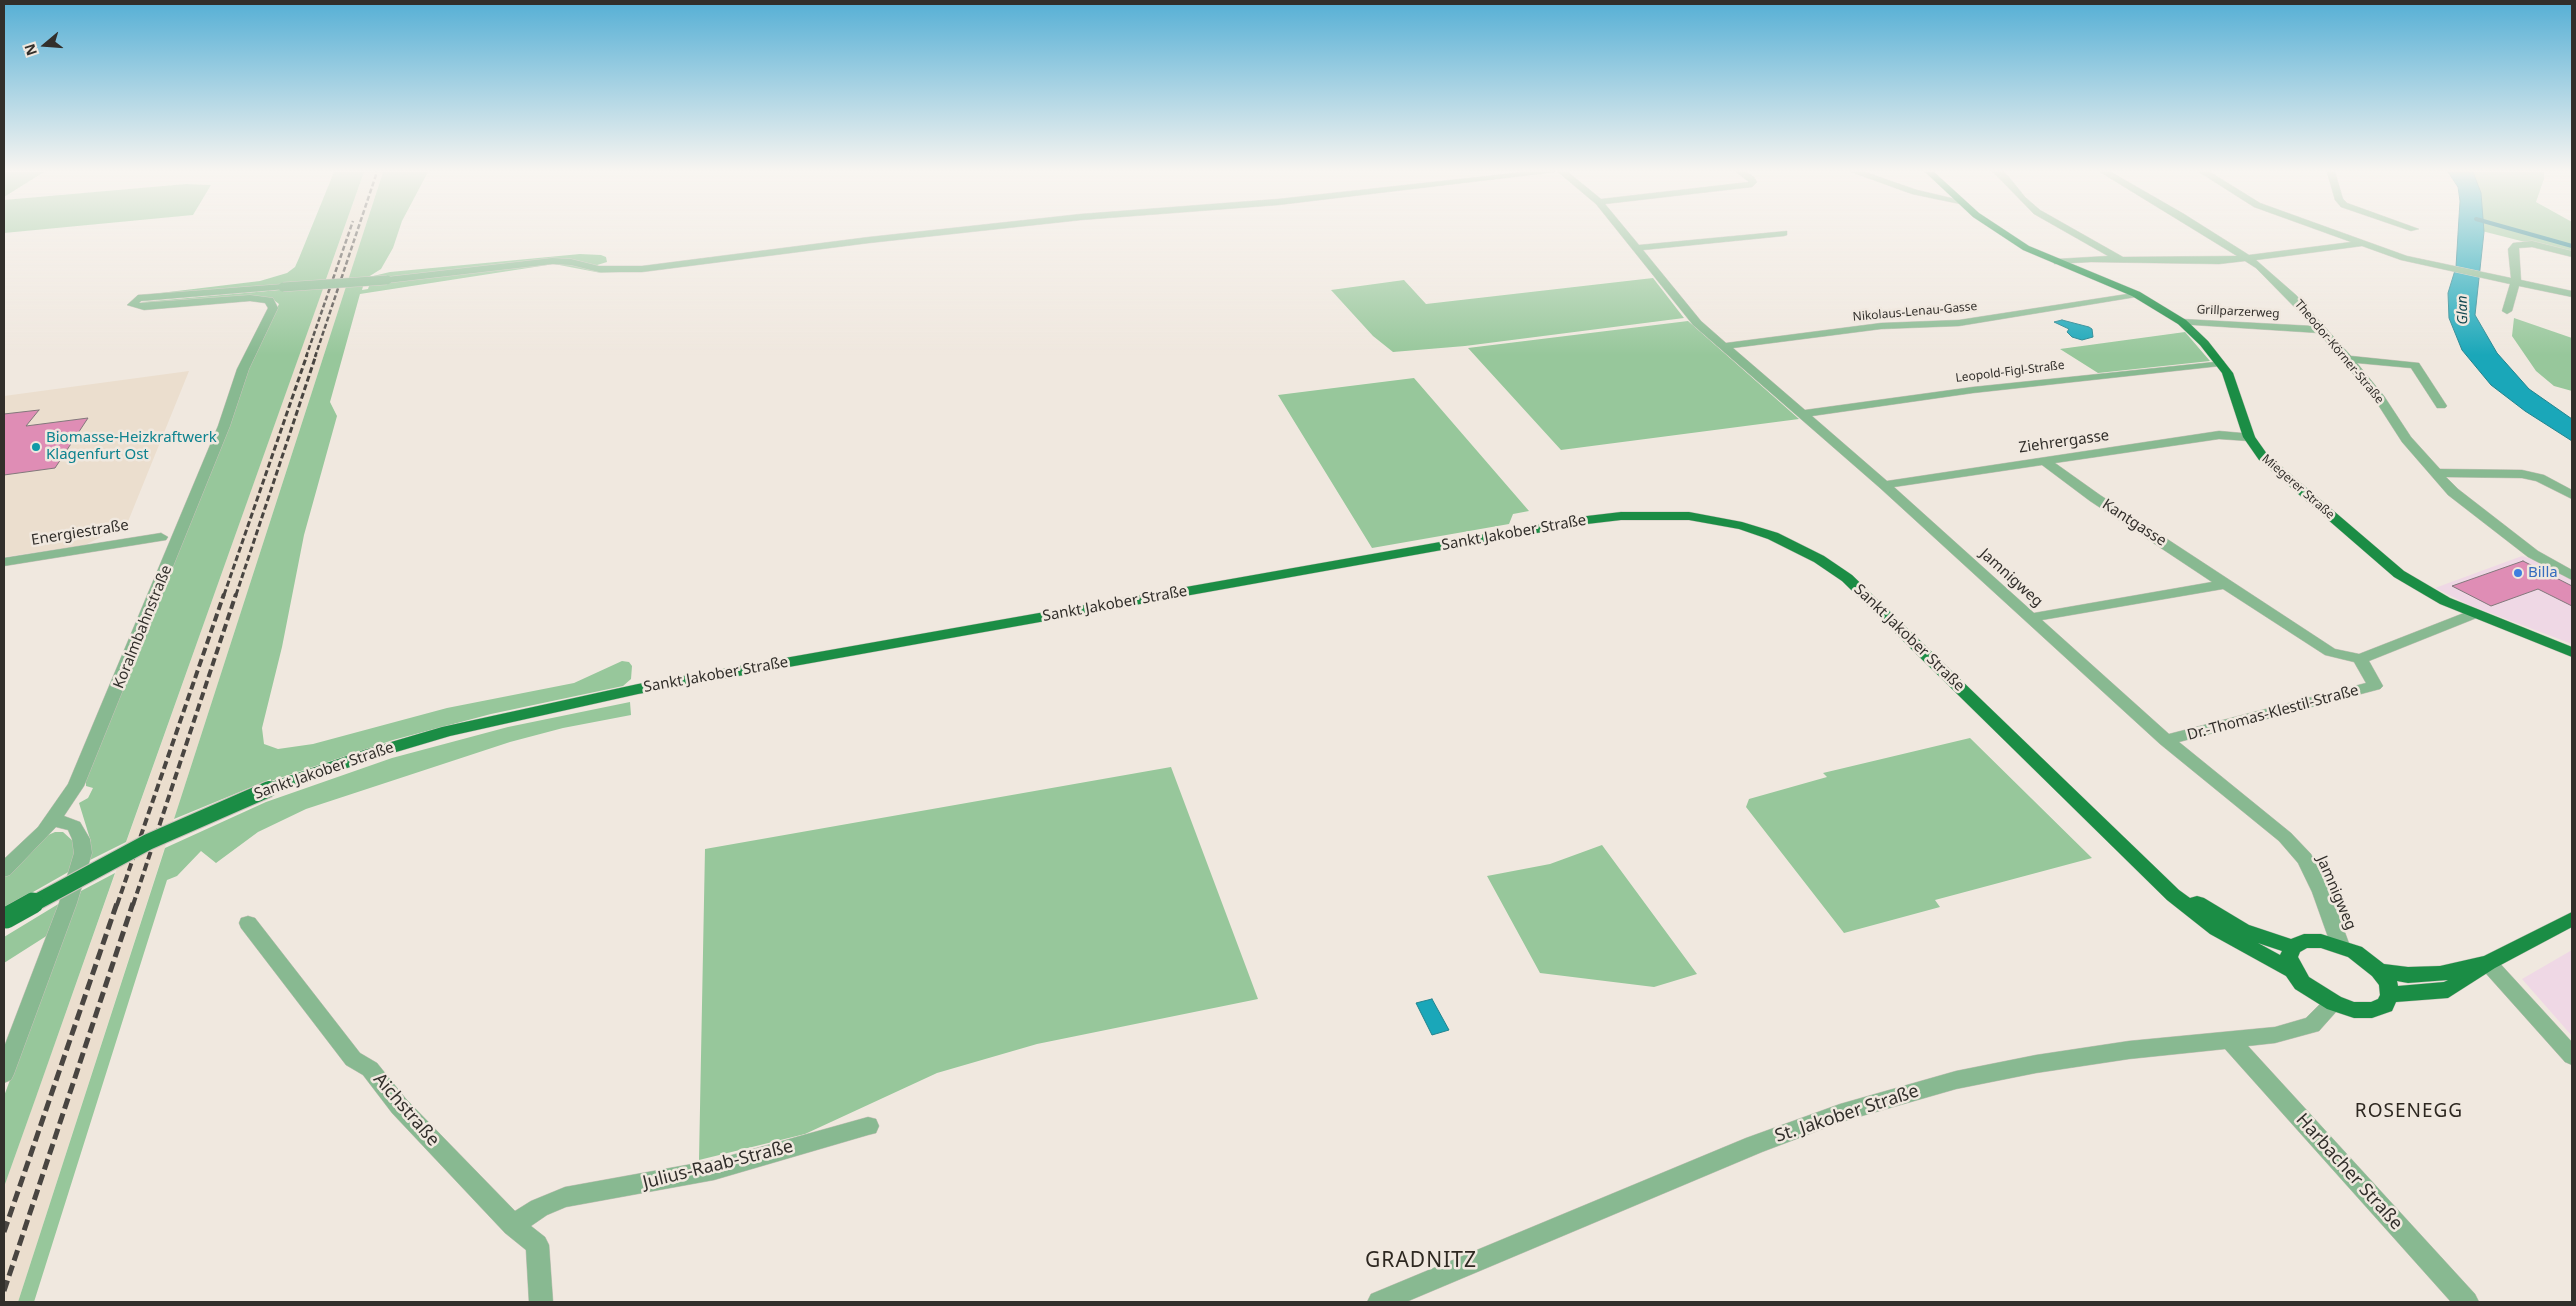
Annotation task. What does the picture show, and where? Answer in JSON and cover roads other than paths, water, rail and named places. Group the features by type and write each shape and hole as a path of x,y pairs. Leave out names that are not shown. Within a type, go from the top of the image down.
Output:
{"main road":[{"name":"Miegerer Straße","path":"2003,233 2057,262 2136,294 2182,322 2220,363 2232,384 2249,437 2262,457 2277,472 2400,574 2445,601 2572,652"},
{"name":"Sankt Jakober Straße","path":"5,919 148,842 269,789 344,762 448,731 638,689 1587,520 1621,516 1689,516 1742,526 1773,536 1819,559 1847,578 2193,912 2243,944 2292,971 2302,983 2334,1004 2354,1010 2372,1010 2385,1005 2390,995"},
{"name":"Sankt Jakober Straße","path":"2142,864 2204,908 2242,930 2293,947"},
{"path":"2292,971 2288,957 2293,947 2304,941 2321,941 2355,952 2379,971 2388,984 2390,995 2448,990 2488,963 2572,919"},
{"path":"2379,971 2424,976 2488,963"}],"street":[{"name":"Koralmbahnstraße","path":"53,821 76,786 86,764 224,426 243,369 274,308 269,300 250,298 144,307 132,305 138,298 387,280 552,261 571,262 598,269 642,269 934,233"},
{"name":"Jamnigweg","path":"1624,233 1690,316 1884,485 2166,740 2285,838 2305,859 2321,892 2340,946"},
{"path":"1636,248 1775,233"},
{"path":"2074,233 2122,260"},
{"name":"Theodor-Körner-Straße","path":"2205,233 2250,260 2292,297 2348,359 2380,398 2406,439 2453,492 2533,554 2572,576"},
{"path":"2336,233 2428,264 2572,294"},
{"path":"2057,262 2122,260 2203,262 2250,260 2364,243"},
{"path":"2507,311 2510,294 2516,281 2513,249 2516,245 2532,244 2572,254"},
{"name":"Nikolaus-Lenau-Gasse","path":"1726,346 1881,326 1959,323 2136,294"},
{"name":"Grillparzerweg","path":"2182,322 2322,330"},
{"path":"2348,359 2415,365 2441,406"},
{"name":"Leopold-Figl-Straße","path":"1804,414 1973,390 2220,363"},
{"name":"Ziehrergasse","path":"1884,485 2219,435 2249,437"},
{"name":"Kantgasse","path":"2044,461 2095,498 2315,643 2330,652 2360,658"},
{"path":"2435,473 2522,474 2548,482 2572,495"},
{"name":"Energiestraße","path":"4,562 161,537"},
{"path":"2031,618 2225,584"},
{"path":"2360,658 2474,614"},
{"name":"Dr.-Thomas-Klestil-Straße","path":"2166,740 2375,686 2360,658"},
{"path":"4,870 53,821 65,822 74,826 81,839 83,853 65,911 4,1074"},
{"name":"Aichstraße","path":"248,923 300,993 353,1059 370,1069 399,1106 513,1225 537,1245 541,1302"},
{"path":"2488,963 2572,1056"},
{"name":"St. Jakober Straße","path":"1379,1302 1754,1145 1840,1113 1956,1080 2036,1064 2129,1050 2232,1042 2275,1035 2312,1025 2334,1004"},
{"name":"Harbacher Straße","path":"2232,1042 2467,1302"},
{"name":"Julius-Raab-Straße","path":"513,1225 539,1208 565,1197 714,1170 868,1126"}],"water":[{"name":"Glan","path":"2458,233 2484,233 2475,315 2497,353 2529,389 2572,419 2572,441 2525,411 2491,385 2462,350 2449,318 2448,293 2456,267"},
{"path":"2062,320 2089,327 2092,329 2093,337 2082,340 2072,337 2067,332 2069,329 2054,322"},
{"path":"1432,999 1449,1030 1432,1035 1416,1003"}],"waterway":[{"path":"2526,233 2572,246"}],"railway":[{"path":"306,357 349,233"},
{"path":"315,357 357,233"},
{"path":"224,595 307,355"},
{"path":"236,595 316,355"},
{"path":"117,905 224,594"},
{"path":"133,905 236,594"},
{"path":"4,1232 117,903"},
{"path":"4,1291 133,903"}],"place":[{"name":"Biomasse-Heizkraftwerk Klagenfurt Ost","path":"36,447"},
{"name":"Billa","path":"2518,573"}],"district":[{"name":"ROSENEGG","path":"2409,1112"},
{"name":"GRADNITZ","path":"1421,1261"}]}
